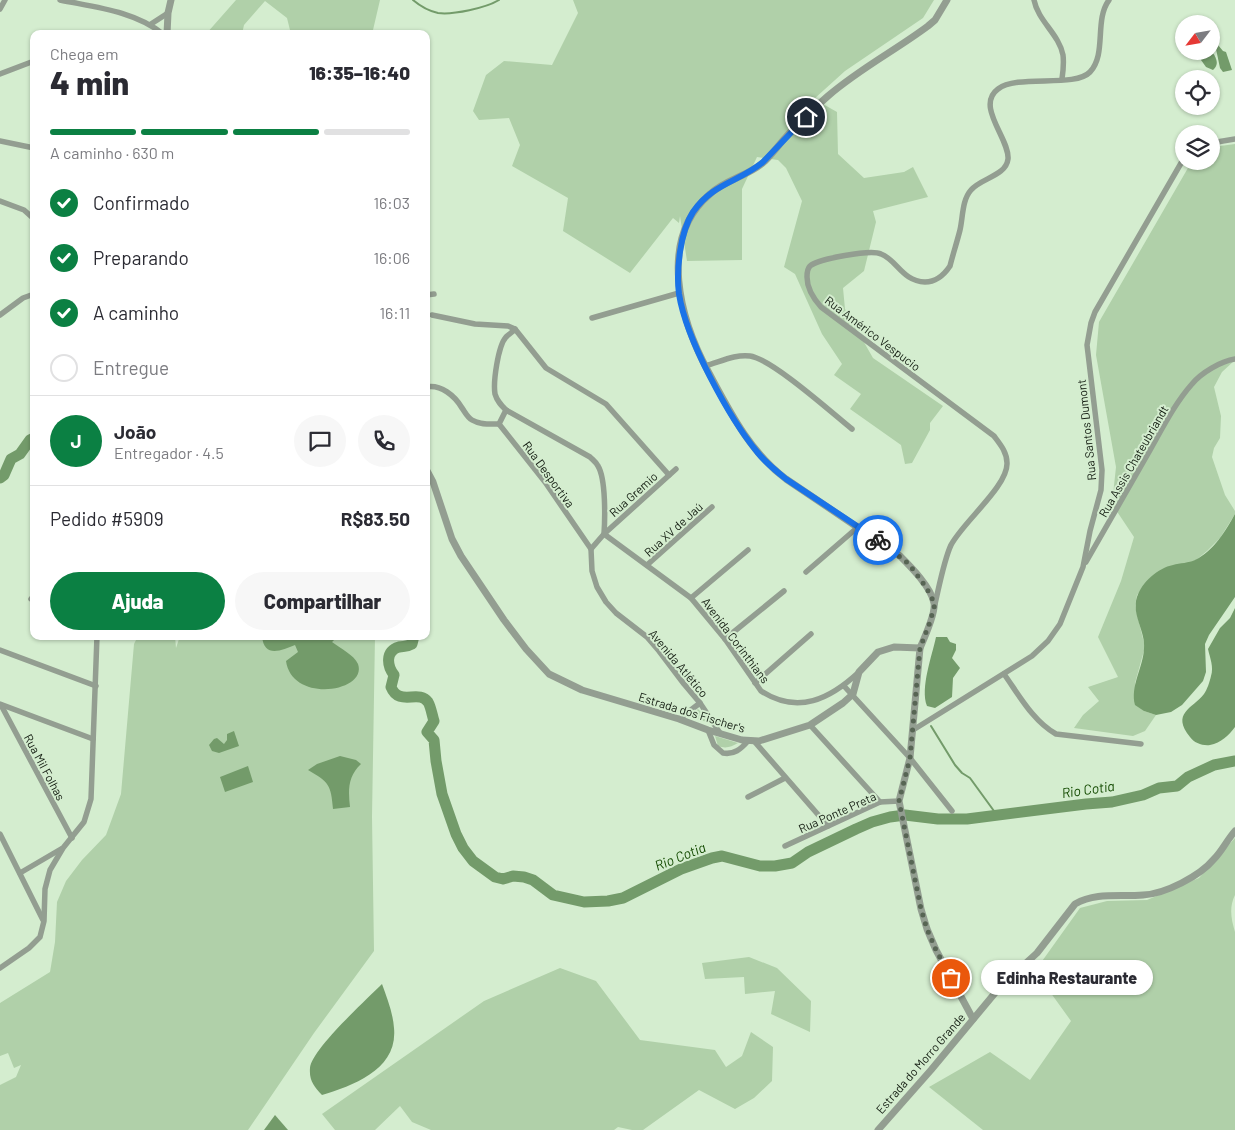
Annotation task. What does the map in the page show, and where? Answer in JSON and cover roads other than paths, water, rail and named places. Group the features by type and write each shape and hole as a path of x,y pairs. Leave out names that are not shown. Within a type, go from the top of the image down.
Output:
{"street":[{"path":"0,9 5,0"},
{"path":"60,0 104,9 151,24 158,30"},
{"path":"167,30 171,0"},
{"path":"947,0 935,20 828,96 756,169 717,188 703,200 692,214 686,228 680,249 678,270 679,293 686,320 705,366 728,408 758,454 779,473 900,556 909,564 926,587 935,604 920,648 910,758 899,801 927,929 936,950 973,1019"},
{"path":"1034,0 1042,18 1057,40 1063,55 1062,79 1082,78 1093,69 1100,42 1102,15 1109,0"},
{"path":"151,24 168,13"},
{"path":"0,74 30,63"},
{"name":"Rua Américo Vespucio","path":"935,604 950,547 959,530 999,484 1005,473 1007,463 1002,445 994,436 821,307 815,301 808,286 807,272 811,265 818,262 852,254 879,253 900,271 916,280 925,282 939,278 950,266 967,196 975,186 1006,167 1008,161 1006,146 991,112 993,95 997,90 1012,84 1062,79"},
{"path":"1220,142 1235,139"},
{"path":"0,141 30,147"},
{"name":"Rua Santos Dumont","path":"913,730 1032,656 1048,641 1060,624 1083,566 1101,490 1102,470 1087,345 1090,323 1177,170"},
{"path":"0,201 24,210 30,216"},
{"path":"592,318 679,293"},
{"path":"430,294 434,294"},
{"path":"0,315 23,298 30,295"},
{"path":"432,315 475,324 508,326 516,329 546,368 606,404 669,475"},
{"path":"516,329 506,337 500,347 495,394 499,403 506,410 596,462 601,472 606,516 604,534 591,549"},
{"path":"705,366 735,356 750,356 761,359 852,429"},
{"name":"Rua Assis Chateubriandt","path":"1083,566 1180,400 1193,382 1229,360 1235,359"},
{"path":"430,386 450,394 458,401 468,417 475,422 499,424 506,410"},
{"name":"Rua Desportiva","path":"499,424 545,482 591,549"},
{"name":"Rua Gremio","path":"604,534 676,469"},
{"name":"Estrada dos Fischer's","path":"430,476 460,556 504,620 538,663 550,674 582,690 679,719 708,730 751,741 810,725 853,694"},
{"name":"Rua XV de Jaú","path":"647,565 712,507"},
{"path":"806,572 858,527"},
{"name":"Avenida Corinthians","path":"604,534 691,598 725,639 761,691 769,696 799,704 815,700 829,695 844,686 859,672"},
{"name":"Avenida Atlético","path":"591,549 592,571 606,602 616,613 653,644 700,703 720,733"},
{"path":"691,598 748,550"},
{"path":"725,639 784,591"},
{"path":"755,682 811,634"},
{"path":"0,968 40,937 44,921 44,889 50,870 63,848 84,822 88,813 91,799 97,640"},
{"path":"853,694 859,672 869,661 885,649 894,647 920,648"},
{"path":"0,650 96,686"},
{"path":"1004,674 1038,721 1056,734 1141,744"},
{"path":"844,686 910,758 952,811"},
{"path":"679,719 700,703"},
{"path":"0,704 93,739"},
{"name":"Rua Mil Folhas","path":"0,704 72,838"},
{"path":"810,725 880,802"},
{"path":"708,730 714,746 723,753 732,753 751,741 828,826"},
{"path":"748,798 785,778"},
{"name":"Rua Ponte Preta","path":"785,846 880,802 899,801"},
{"name":"Estrada do Morro Grande","path":"878,1130 1000,987 1037,953 1075,904 1094,896 1146,895 1174,886 1194,876 1208,866 1235,831"},
{"path":"0,834 44,921"},
{"path":"20,873 63,848"},
{"path":"39,862 46,864 50,870"}],"waterway":[{"path":"413,0 428,10 438,13 460,12 499,0"},
{"name":"Rio Cotia","path":"0,478 4,475 11,459 20,454 30,440"},
{"name":"Rio Cotia","path":"413,640 412,644 394,649 389,655 389,663 394,675 391,687 399,696 424,698 429,704 434,721 427,732 434,740 442,794 463,848 473,861 495,877 503,879 513,876 524,877 533,880 553,895 584,902 623,898 681,869 722,856 760,866 792,863 808,852 856,829 890,817 905,815 938,819 967,819 1112,802 1143,795 1159,788 1177,786 1188,777 1214,765 1235,761"},
{"path":"931,726 955,765 970,778 994,811 993,816"}],"place":[{"name":"Edinha Restaurante","path":"951,978"}]}
